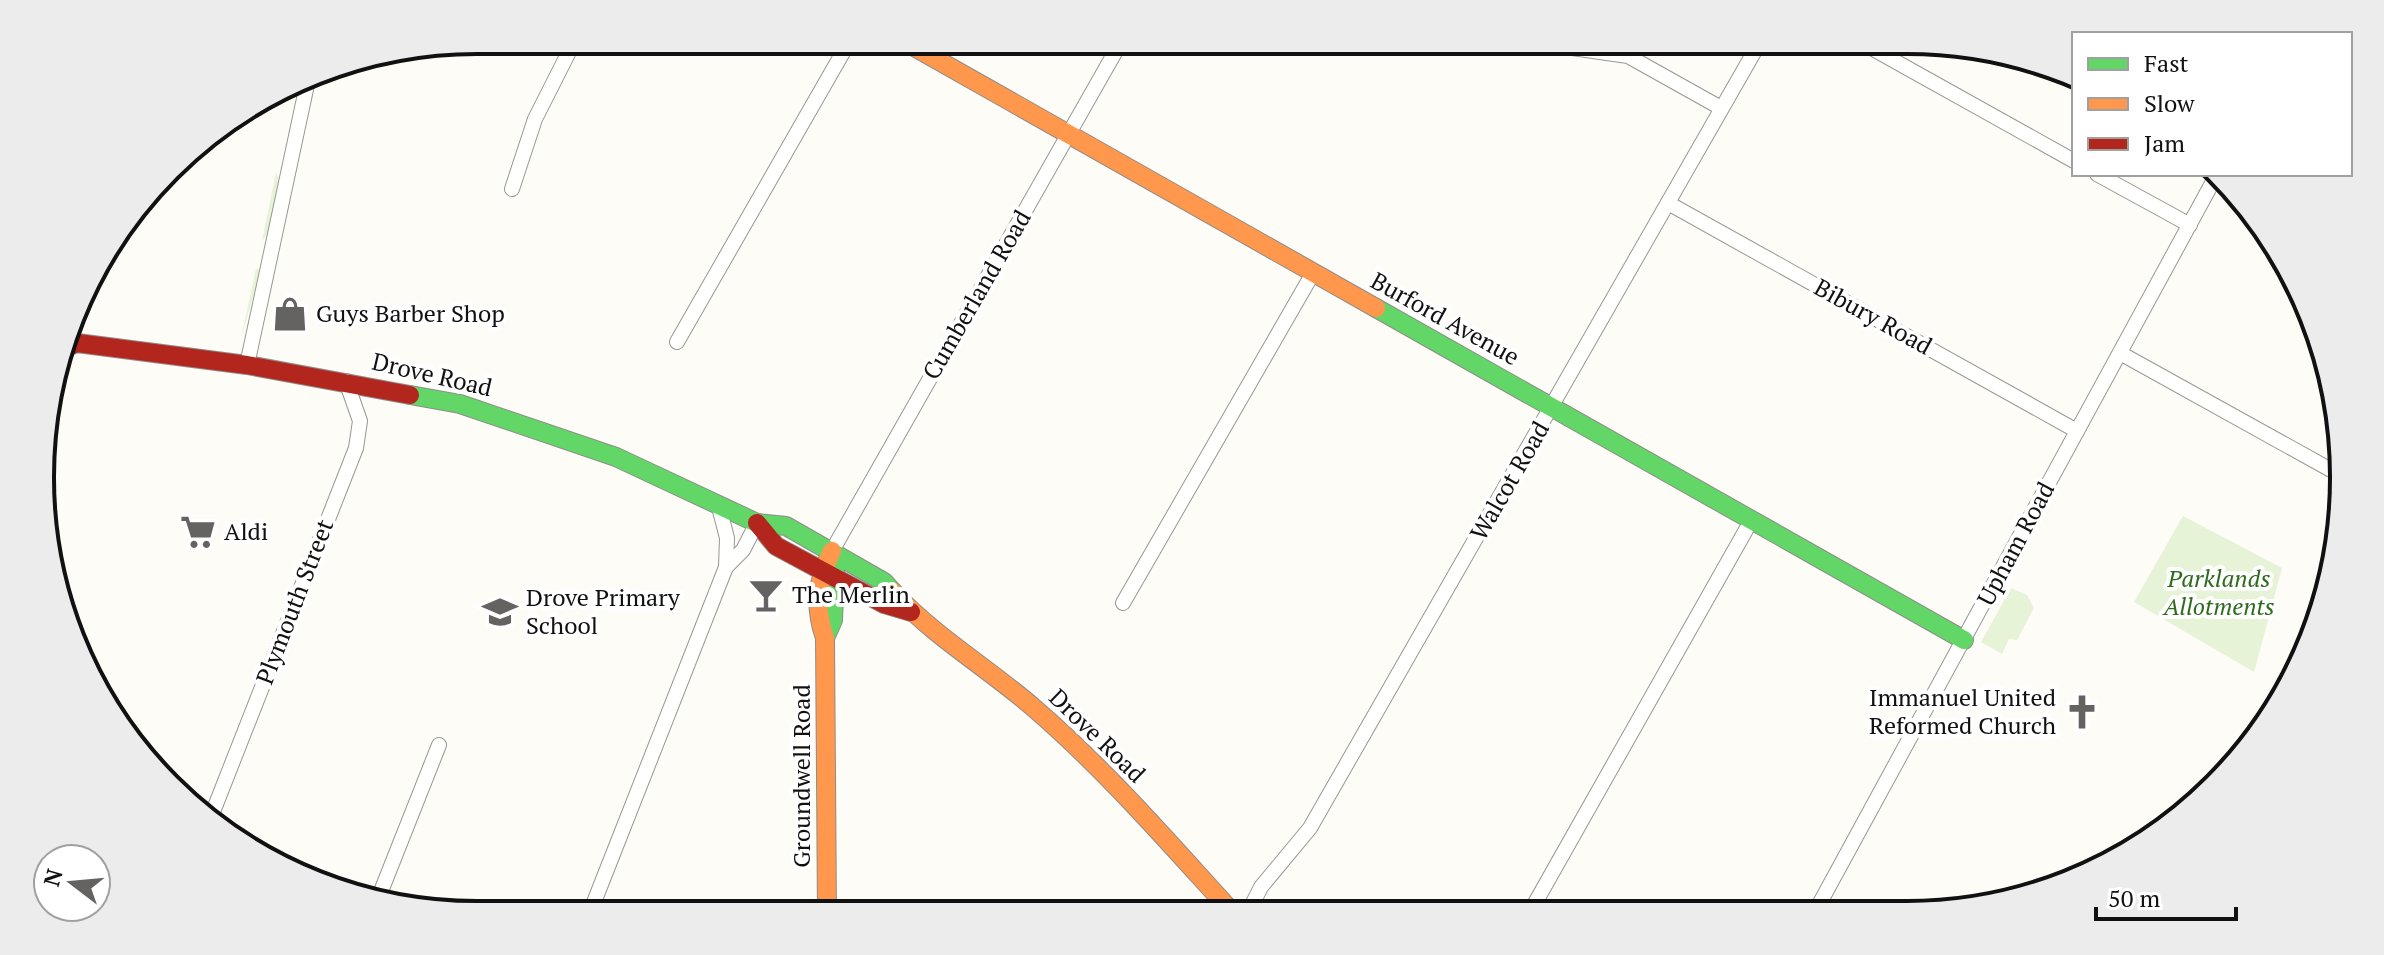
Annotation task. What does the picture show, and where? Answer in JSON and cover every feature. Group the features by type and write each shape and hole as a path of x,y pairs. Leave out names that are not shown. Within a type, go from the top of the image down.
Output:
{"street":[{"path":"512,189 535,119 568,54"},
{"path":"677,342 842,54"},
{"name":"Burford Avenue","path":"928,54 1964,640"},
{"name":"Cumberland Road","path":"832,551 1114,54"},
{"path":"1614,54 1628,56 1721,108"},
{"name":"Walcot Road","path":"1255,901 1269,877 1310,828 1753,54"},
{"path":"1882,54 2072,160"},
{"path":"247,365 306,90"},
{"path":"2101,176 2190,225"},
{"name":"Upham Road","path":"1821,901 2212,184"},
{"name":"Bibury Road","path":"1668,203 2077,431"},
{"path":"1123,603 1313,273"},
{"name":"Drove Road","path":"75,343 247,365 460,404 616,457 757,523 786,526 884,582 912,612 1009,687 1153,825 1222,901"},
{"path":"2120,353 2330,469"},
{"name":"Plymouth Street","path":"214,809 360,431 346,381"},
{"path":"595,901 726,567 727,538 718,503"},
{"path":"1536,901 1751,521"},
{"path":"726,567 743,550 757,523"},
{"name":"Drove Road","path":"757,523 776,546 884,604 912,612"},
{"path":"829,573 832,551"},
{"name":"Groundwell Road","path":"827,901 825,638 816,619 829,573"},
{"path":"382,890 439,745"}],"green space":[{"path":"276,172 279,187 276,207 262,241"},
{"path":"256,269 261,270 241,338"},
{"name":"Parklands Allotments","path":"2183,516 2282,568 2254,672 2134,602"},
{"path":"2011,588 2027,595 2034,608 2017,640 2009,639 2002,654 1981,642"}],"traffic: fast":[{"path":"1376,308 1964,640"},
{"path":"410,395 460,404 616,457 757,523 786,526 884,582 893,592"},
{"path":"825,638 833,620 835,568"}],"traffic: slow":[{"path":"927,54 1376,308"},
{"path":"827,901 825,638 818,604 820,583 832,551"},
{"path":"893,592 926,623 1061,732 1222,901"}],"traffic: jam":[{"path":"75,344 247,365 410,395"},
{"path":"757,523 776,546 884,604 911,612"}],"place":[{"name":"Guys Barber Shop","path":"290,314"},
{"name":"Aldi","path":"198,532"},
{"name":"The Merlin","path":"766,595"},
{"name":"Drove Primary School","path":"500,612"},
{"name":"Immanuel United Reformed Church","path":"2082,712"}]}
